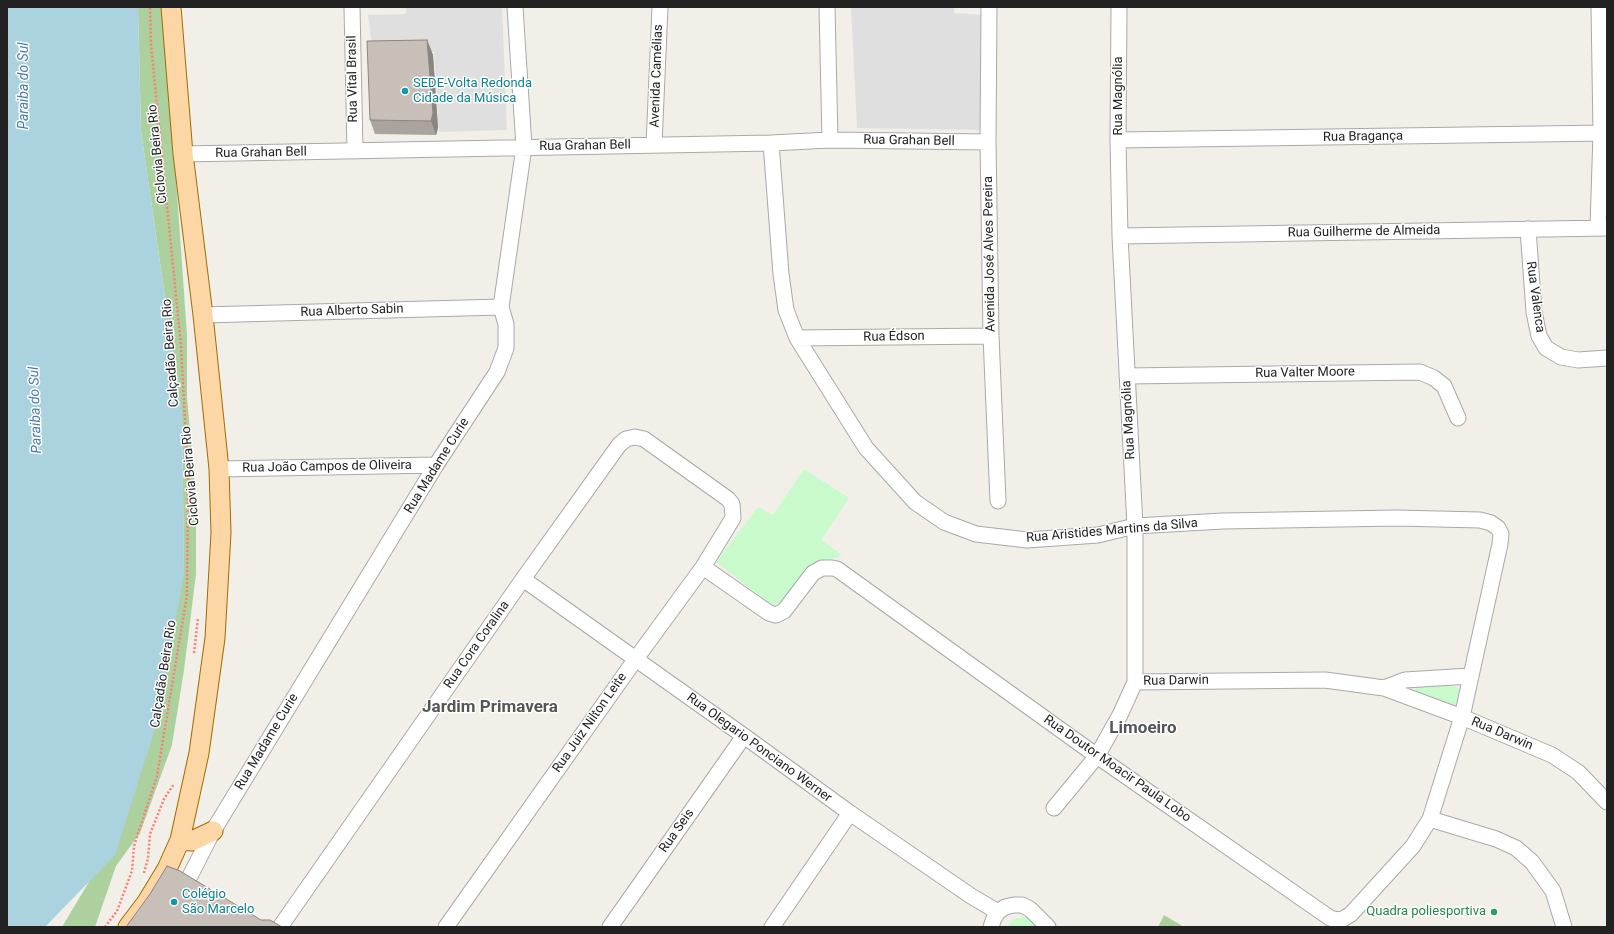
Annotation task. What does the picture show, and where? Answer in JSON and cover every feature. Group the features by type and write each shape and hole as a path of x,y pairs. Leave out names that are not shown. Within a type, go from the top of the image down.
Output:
{"main road":[{"path":"128,927 147,902 167,869 180,840 199,753 215,638 221,534 219,469 203,315 183,154 171,7"},
{"path":"180,840 192,841 213,831"}],"street":[{"name":"Rua Vital Brasil","path":"352,7 355,151"},
{"name":"Rua Madame Curie","path":"189,878 213,831 436,465 497,372 506,348 506,324 501,307 524,147 515,7"},
{"name":"Avenida Camélias","path":"654,145 660,7"},
{"path":"827,7 830,140"},
{"name":"Avenida José Alves Pereira","path":"989,7 988,142 991,336 998,501"},
{"name":"Rua Magnólia","path":"1054,808 1097,756 1120,715 1135,682 1136,526 1120,236 1118,140 1119,7"},
{"path":"1599,7 1604,133 1602,228"},
{"name":"Rua Bragança","path":"1118,140 1604,133"},
{"name":"Rua Grahan Bell","path":"183,154 772,143 830,140 988,142"},
{"name":"Rua Aristides Martins da Silva","path":"772,143 781,274 786,310 797,338 866,448 915,502 944,522 976,534 1027,540 1098,535 1136,526 1223,521 1316,518 1397,518 1480,520 1491,523 1498,528 1501,534 1500,544 1462,717"},
{"name":"Rua Guilherme de Almeida","path":"1120,236 1602,228"},
{"name":"Rua Valenca","path":"1528,229 1534,312 1539,336 1546,348 1560,357 1578,360 1607,358"},
{"name":"Rua Alberto Sabin","path":"203,315 501,307"},
{"name":"Rua Édson","path":"797,338 991,336"},
{"name":"Rua Valter Moore","path":"1127,376 1420,372 1434,378 1444,386 1458,418"},
{"name":"Rua Cora Coralina","path":"280,927 522,579 619,445 626,439 635,437 644,439"},
{"name":"Rua Juiz Nilton Leite","path":"446,927 635,660 703,567 733,518 732,504 728,499 644,439"},
{"name":"Rua João Campos de Oliveira","path":"219,469 436,465"},
{"name":"Rua Doutor Moacir Paula Lobo","path":"703,567 769,613 776,615 784,611 813,573 822,568 837,569 1097,756 1330,918 1337,920 1344,919 1351,914 1413,846 1430,819 1462,717"},
{"name":"Rua Olegario Ponciano Werner","path":"522,579 744,736 850,814 971,896 998,912"},
{"name":"Rua Darwin","path":"1384,688 1405,680 1470,676"},
{"name":"Rua Darwin","path":"1135,682 1326,680 1384,688 1462,717 1552,756 1578,772 1607,802"},
{"name":"Rua Seis","path":"610,927 744,736"},
{"path":"772,927 850,814"},
{"path":"1430,819 1496,839 1516,848 1532,862 1553,892 1564,927"},
{"path":"167,869 189,878 203,886"},
{"path":"991,927 998,912 1010,906 1022,905 1030,909 1048,927"}],"path":[{"name":"Calçadão Beira Rio","path":"105,927 116,911 132,871 134,846 157,776 187,588 188,476 182,354 151,45 150,7"},
{"path":"194,658 198,611"},
{"path":"142,878 148,858 150,834 164,799 176,783"}],"shaded area":[{"path":"406,7 502,7 507,130 439,132 434,52 373,53 368,15 406,14"},
{"path":"851,7 954,7 954,13 986,15 984,130 857,128"}],"green space":[{"path":"138,7 164,7 187,335 187,397 196,498 196,574 184,670 172,745 140,833 116,866 95,927 62,927 102,860 184,573 182,415 141,131"},
{"path":"804,469 849,498 821,540 842,555 827,561 817,562 804,573 784,600 773,606 716,562 758,507 773,515"},
{"path":"1417,686 1455,686 1462,692 1455,707 1413,694"},
{"path":"1164,915 1184,927 1158,927"},
{"path":"1024,917 1036,918 1045,927 1007,927 1014,919"}],"water":[{"name":"Paraiba do Sul","path":"7,7 138,7 141,131 182,415 184,573 160,713 115,855 45,927 7,927"}],"building":[{"name":"SEDE-Volta Redonda Cidade da Música","path":"427,40 433,113 431,121 370,120 367,41"},
{"path":"167,866 180,871 261,920 270,920 282,927 126,927 150,894"}],"place":[{"name":"SEDE-Volta Redonda Cidade da Música","path":"405,91"},
{"name":"Colégio São Marcelo","path":"174,902"},
{"name":"Quadra poliesportiva","path":"1494,912"}],"district":[{"name":"Jardim Primavera","path":"490,708"},
{"name":"Limoeiro","path":"1143,729"}]}
